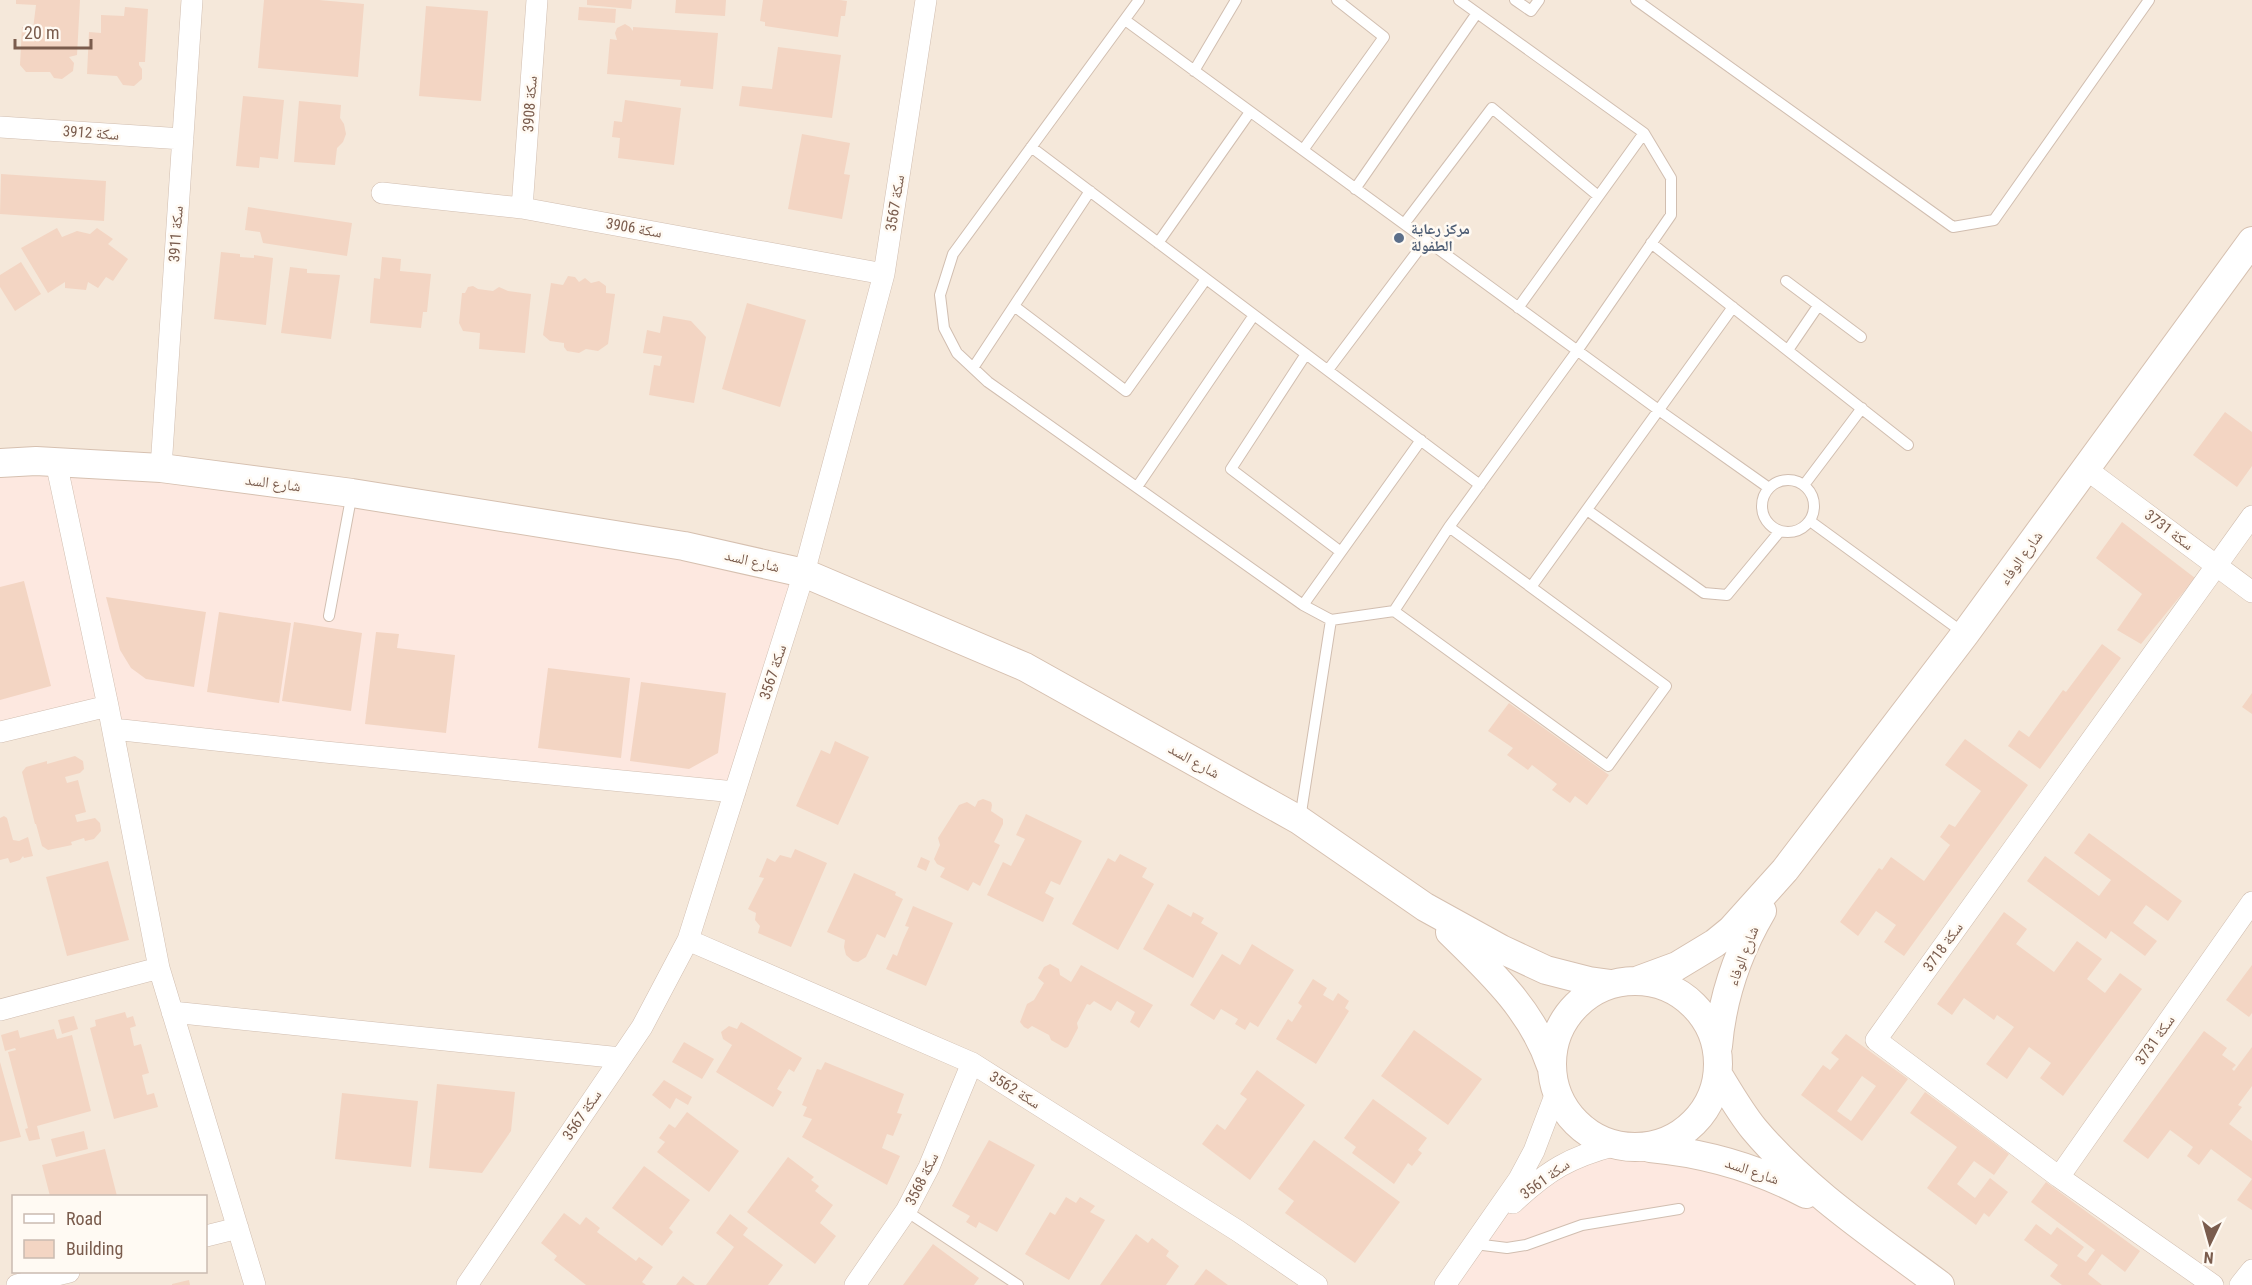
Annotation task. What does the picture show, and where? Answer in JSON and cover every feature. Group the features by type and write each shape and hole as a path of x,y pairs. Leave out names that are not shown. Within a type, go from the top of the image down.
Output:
{"street":[{"name":"سكة 3911","path":"161,468 192,0"},
{"name":"سكة 3908","path":"522,208 537,0"},
{"name":"سكة 3567","path":"467,1285 642,1027 688,940 804,573 884,274 926,0"},
{"name":"سكة 3912","path":"0,127 183,139"},
{"name":"سكة 3906","path":"382,193 522,208 884,274"},
{"name":"شارع الوفاء","path":"1639,980 1677,966 1715,944 1731,930 1785,870 1965,634 2252,242"},
{"name":"شارع السد","path":"0,464 36,461 161,468 352,492 684,546 804,573 1025,668 1299,820 1425,908 1501,949 1546,970 1611,984"},
{"path":"56,462 113,729 159,968 255,1285"},
{"name":"سكة 3731","path":"2086,469 2252,592"},
{"name":"سكة 3718","path":"2213,1285 2059,1177 1876,1040 2252,516"},
{"path":"0,732 108,706"},
{"path":"113,729 735,792"},
{"name":"شارع الوفاء","path":"1718,1048 1723,1011 1740,955 1750,932 1785,870"},
{"name":"سكة 3731","path":"2059,1177 2252,902"},
{"name":"شارع السد","path":"1425,908 1509,992 1545,1047 1554,1080"},
{"name":"سكة 3562","path":"688,940 972,1063 1228,1225 1317,1285"},
{"path":"0,1010 159,968"},
{"path":"1639,980 1666,986 1690,1000 1708,1022 1718,1048 1719,1076 1710,1102 1694,1124 1670,1140 1630,1146 1591,1135 1570,1117 1554,1080 1554,1039 1567,1015 1586,995 1611,984 1639,980"},
{"path":"172,1012 621,1058"},
{"name":"سكة 3568","path":"855,1285 906,1211 929,1167 972,1063"},
{"name":"شارع السد","path":"1719,1076 1753,1127 1790,1167 1852,1219 1940,1285"},
{"name":"سكة 3561","path":"1445,1285 1519,1179 1534,1151 1554,1080"},
{"name":"شارع السد","path":"1630,1146 1686,1152 1759,1171 1852,1219"},
{"name":"سكة 3561","path":"1480,1237 1533,1184 1554,1170 1584,1154 1630,1146"},
{"path":"207,1236 238,1228"},
{"path":"2240,1285 2252,1270"},
{"path":"17,1285 65,1273"}],"lane":[{"path":"1139,0 953,254 940,295 944,328 957,353 988,382 1303,605 1331,620 1394,610 1608,766 1666,686 1449,527"},
{"path":"1194,71 1236,0"},
{"path":"1303,150 1384,37 1338,0"},
{"path":"1394,610 1449,527 1671,215 1671,178 1644,133 1459,0"},
{"path":"1515,0 1531,11 1539,0"},
{"path":"1636,0 1953,227 1994,220 2149,0"},
{"path":"1355,189 1477,13"},
{"path":"1125,20 1576,351 1769,488"},
{"path":"1404,224 1492,108 1597,195"},
{"path":"1158,243 1250,112"},
{"path":"1518,308 1597,195 1644,133"},
{"path":"1031,147 1480,485"},
{"path":"973,368 1090,191"},
{"path":"1328,370 1426,240"},
{"path":"1651,243 1908,446"},
{"path":"1014,306 1126,392 1206,279"},
{"path":"1786,281 1861,337"},
{"path":"1788,350 1818,306"},
{"path":"1532,587 1733,307"},
{"path":"1137,487 1254,315"},
{"path":"1306,354 1231,469 1341,552"},
{"path":"1804,485 1862,408"},
{"path":"1303,605 1421,440"},
{"path":"1793,480 1804,485 1813,496 1815,508 1810,521 1802,528 1791,532 1780,531 1771,526 1765,518 1762,507 1769,488 1780,481 1793,480"},
{"path":"329,616 352,492"},
{"path":"1587,510 1704,593 1727,595 1780,531"},
{"path":"1810,521 1965,634"},
{"path":"1299,820 1331,620"},
{"path":"1480,1237 1507,1248 1526,1245 1581,1225 1678,1209"},
{"path":"906,1211 1018,1285"}],"shaded area":[{"path":"0,0 2252,0 2252,1285 0,1285"},
{"path":"36,461 804,573 735,792 113,729 108,706 0,732 0,463"},
{"path":"1616,1145 1676,1150 1759,1171 1940,1285 1445,1285 1533,1184"}],"building":[{"path":"16,0 80,0 77,55 69,57 74,63 73,71 62,79 54,78 50,72 26,72 20,65 22,27 33,29 36,5 16,4"},
{"path":"264,0 319,0 364,4 358,77 258,68"},
{"path":"587,0 632,0 631,9 587,5"},
{"path":"676,0 726,0 725,16 675,13"},
{"path":"763,0 847,1 845,16 841,16 838,37 765,26 765,22 760,21"},
{"path":"426,6 488,11 481,101 419,96"},
{"path":"125,7 148,9 145,62 139,62 142,79 134,86 123,85 117,76 87,74 89,32 101,33 101,15 124,16"},
{"path":"579,7 616,9 615,23 578,20"},
{"path":"625,24 633,31 633,27 718,33 713,89 680,86 681,80 607,74 610,39 617,40 615,33 617,28"},
{"path":"778,47 841,55 832,118 739,106 742,86 772,89"},
{"path":"243,96 284,100 278,159 260,157 259,168 236,166"},
{"path":"625,100 681,108 674,165 618,158 620,138 612,137 614,121 622,122"},
{"path":"299,101 341,105 340,118 346,134 343,142 337,148 335,165 294,162"},
{"path":"802,134 850,143 844,174 850,175 842,219 788,209"},
{"path":"1,174 106,181 104,221 0,214"},
{"path":"248,207 352,223 347,256 263,243 260,232 245,230"},
{"path":"57,228 62,237 77,231 90,234 97,228 113,239 108,244 128,259 113,281 106,277 98,288 88,282 86,290 65,288 65,282 48,293 21,248"},
{"path":"221,252 240,254 240,257 254,258 254,255 273,258 266,325 214,319"},
{"path":"382,257 401,259 400,271 431,274 427,312 423,312 421,328 370,323 374,278 380,279"},
{"path":"21,262 41,294 15,311 0,287 0,275"},
{"path":"290,267 307,269 307,273 340,275 331,339 281,333"},
{"path":"568,276 575,277 579,282 585,278 591,283 599,281 606,286 606,293 615,294 608,344 598,351 586,349 579,353 567,351 564,343 550,341 543,335 551,283 563,285"},
{"path":"468,287 493,291 499,287 508,291 531,294 525,353 479,349 480,333 463,331 459,323 462,293 465,293"},
{"path":"747,303 806,320 780,407 722,389"},
{"path":"663,316 691,321 706,337 694,403 649,395 654,365 660,366 662,356 643,353 647,330 660,333"},
{"path":"2225,412 2252,432 2252,466 2237,487 2193,455"},
{"path":"2122,522 2195,578 2141,644 2117,630 2142,594 2096,558"},
{"path":"24,581 51,686 0,700 0,587"},
{"path":"106,597 206,612 194,687 146,679 131,668 120,650"},
{"path":"219,612 291,623 279,703 207,692"},
{"path":"294,622 362,633 351,711 282,701"},
{"path":"376,632 399,634 397,648 455,655 446,733 365,724"},
{"path":"2102,644 2121,658 2040,769 2008,746 2019,730 2029,737 2063,690 2066,692"},
{"path":"548,668 630,678 621,758 538,748"},
{"path":"641,682 726,693 718,753 689,769 630,761"},
{"path":"2252,693 2252,714 2242,707"},
{"path":"1509,703 1609,775 1587,805 1575,796 1570,803 1552,790 1557,784 1532,765 1528,770 1507,755 1513,748 1488,731"},
{"path":"1965,739 2028,785 1904,956 1884,942 1896,925 1876,911 1858,936 1840,922 1879,868 1882,870 1891,857 1924,881 1950,845 1940,837 1949,824 1955,827 1981,791 1945,765"},
{"path":"835,741 869,757 838,825 796,806 821,750 830,754"},
{"path":"75,756 83,761 84,769 80,773 65,777 67,783 78,780 86,812 75,815 77,822 95,818 100,823 101,831 94,839 85,841 84,838 71,842 72,845 48,850 42,846 22,772 26,767"},
{"path":"983,799 991,802 991,811 1003,819 1003,824 994,842 1000,845 980,886 973,882 968,891 940,877 945,868 937,864 934,859 940,845 938,838 959,805 967,802 975,807 978,801"},
{"path":"1026,814 1082,841 1060,885 1051,881 1045,893 1054,898 1043,922 987,895 1003,862 1011,866 1025,839 1016,835"},
{"path":"4,816 7,818 13,840 19,841 28,837 33,856 24,858 23,856 20,860 10,863 8,858 0,860 0,818"},
{"path":"2089,833 2182,901 2168,921 2146,905 2133,923 2157,941 2145,956 2111,931 2106,939 2027,881 2045,856 2099,896 2111,880 2074,853"},
{"path":"795,849 827,863 791,947 758,933 760,926 755,920 756,913 748,909 764,878 759,877 767,858 775,862 780,855 791,858"},
{"path":"1120,854 1147,868 1142,877 1154,884 1118,950 1072,924 1108,858 1115,862"},
{"path":"921,857 930,861 926,871 917,867"},
{"path":"108,861 129,940 67,956 46,877"},
{"path":"854,873 896,892 895,895 903,899 885,938 877,934 866,957 858,962 846,955 845,940 827,932"},
{"path":"1168,904 1191,917 1193,912 1204,918 1201,923 1218,933 1193,978 1143,949"},
{"path":"913,906 953,923 926,986 886,969 893,954 897,956 909,927 905,926"},
{"path":"2004,912 2027,929 2016,944 2054,972 2077,941 2102,959 2087,979 2105,993 2120,973 2142,989 2063,1096 2040,1078 2051,1063 2029,1047 2007,1079 1986,1064 2014,1027 1997,1015 1994,1020 1964,998 1952,1015 1937,1004"},
{"path":"1252,944 1294,970 1258,1027 1250,1022 1245,1030 1235,1024 1238,1019 1221,1009 1214,1020 1190,1005 1222,954 1240,965"},
{"path":"1050,964 1059,969 1060,975 1071,982 1081,965 1153,1005 1139,1028 1130,1022 1135,1012 1117,1001 1111,1011 1094,1001 1090,1005 1087,1004 1077,1023 1078,1028 1068,1047 1065,1048 1051,1040 1049,1035 1032,1026 1028,1029 1020,1022 1027,1004 1034,1000 1044,983 1038,978 1044,967"},
{"path":"2252,965 2252,1013 2249,1017 2226,1000"},
{"path":"1313,979 1327,988 1323,995 1333,1001 1338,993 1349,1001 1345,1008 1349,1011 1316,1064 1276,1039 1288,1019 1292,1022 1302,1006 1298,1003"},
{"path":"125,1012 127,1018 133,1016 136,1026 130,1028 134,1046 141,1044 149,1073 142,1075 147,1095 154,1093 158,1107 114,1119 90,1028 96,1026 95,1020"},
{"path":"74,1016 78,1029 62,1034 58,1020"},
{"path":"741,1022 802,1058 794,1072 789,1069 777,1089 782,1092 773,1107 716,1072 732,1045 723,1039 721,1032 729,1026 737,1029"},
{"path":"54,1029 57,1039 72,1035 91,1111 37,1126 40,1139 29,1141 25,1129 28,1128 8,1052 16,1050 15,1048 5,1051 1,1035 18,1030 20,1038"},
{"path":"1414,1030 1482,1079 1448,1125 1381,1076"},
{"path":"2204,1031 2227,1048 2222,1055 2236,1065 2232,1069 2234,1071 2252,1047 2252,1086 2238,1105 2242,1107 2229,1124 2252,1141 2252,1179 2211,1149 2199,1165 2187,1156 2193,1147 2170,1130 2148,1159 2123,1141"},
{"path":"1846,1034 1908,1079 1862,1141 1801,1095 1823,1065 1830,1070 1839,1059 1831,1053","holes":["1862,1076 1876,1086 1851,1121 1837,1111"]},
{"path":"684,1042 714,1059 702,1079 672,1062"},
{"path":"0,1062 21,1137 0,1142"},
{"path":"825,1062 904,1094 897,1113 902,1114 893,1136 887,1134 882,1148 900,1156 887,1185 802,1137 812,1119 803,1116 807,1107 802,1105 817,1069 821,1070"},
{"path":"1257,1070 1305,1105 1250,1180 1202,1144 1217,1124 1225,1130 1247,1099 1240,1094"},
{"path":"664,1080 692,1097 688,1105 676,1098 670,1109 652,1095"},
{"path":"437,1084 515,1092 511,1131 482,1173 429,1168"},
{"path":"1925,1092 2009,1154 1994,1175 1974,1161 1957,1184 1975,1198 1990,1178 2008,1192 1989,1217 1984,1213 1976,1225 1927,1188 1957,1147 1910,1113"},
{"path":"342,1093 418,1101 411,1167 335,1159"},
{"path":"1373,1099 1427,1138 1418,1150 1422,1153 1412,1166 1408,1163 1394,1184 1352,1153 1356,1147 1344,1138"},
{"path":"687,1112 739,1151 709,1192 657,1152 665,1142 659,1138 669,1124 675,1128"},
{"path":"84,1131 88,1149 56,1157 51,1139"},
{"path":"989,1140 1035,1165 997,1232 979,1222 976,1228 966,1222 970,1216 952,1206"},
{"path":"1314,1140 1400,1202 1355,1263 1285,1213 1294,1201 1278,1189"},
{"path":"105,1149 117,1195 50,1195 42,1165"},
{"path":"788,1157 814,1177 811,1180 819,1186 815,1191 833,1205 820,1223 836,1236 815,1264 747,1212"},
{"path":"644,1166 690,1200 669,1228 673,1232 662,1246 612,1208"},
{"path":"2252,1179 2252,1210 2237,1200"},
{"path":"2046,1182 2140,1251 2125,1272 2102,1254 2088,1274 2102,1285 2062,1285 2050,1276 2058,1265 2024,1240 2036,1224 2051,1235 2057,1227 2084,1247 2077,1256 2086,1262 2095,1250 2031,1202"},
{"path":"1066,1197 1076,1203 1080,1197 1095,1206 1090,1212 1105,1220 1069,1280 1025,1254 1050,1212 1055,1215"},
{"path":"564,1213 580,1225 586,1217 600,1228 597,1232 636,1261 639,1257 653,1267 642,1282 646,1285 586,1285 554,1260 557,1256 541,1243"},
{"path":"730,1214 748,1228 743,1235 783,1265 768,1285 706,1285 734,1247 716,1233"},
{"path":"1136,1234 1148,1243 1152,1238 1169,1251 1166,1256 1179,1266 1166,1285 1100,1285"},
{"path":"933,1244 979,1278 974,1285 903,1285"},
{"path":"1206,1269 1228,1285 1194,1285"},
{"path":"683,1276 695,1285 676,1285"},
{"path":"189,1280 190,1285 172,1285 172,1284"}],"place":[{"name":"مركز رعاية الطفولة","path":"1399,238"}]}
